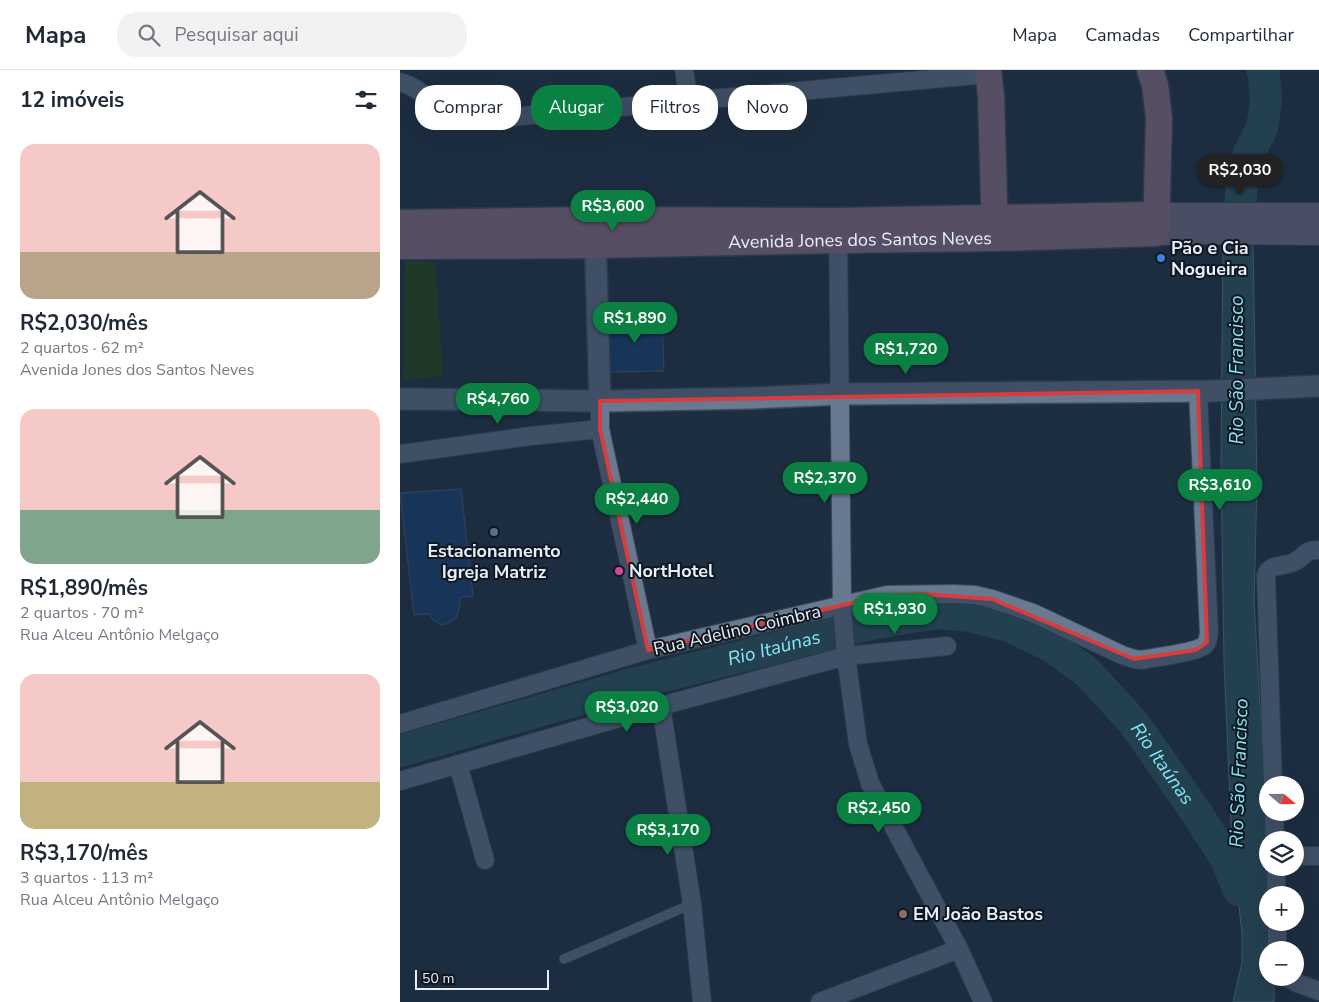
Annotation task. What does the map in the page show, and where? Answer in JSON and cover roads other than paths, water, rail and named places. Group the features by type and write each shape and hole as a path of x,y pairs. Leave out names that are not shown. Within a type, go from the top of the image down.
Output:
{"main road":[{"path":"1150,70 1155,85 1159,118 1156,224"},
{"path":"988,72 991,96 995,228"},
{"name":"Avenida Jones dos Santos Neves","path":"400,246 595,233 1268,224 1319,215"},
{"name":"Avenida Jones dos Santos Neves","path":"400,222 595,233"},
{"name":"Avenida Jones dos Santos Neves","path":"1268,224 1319,233"}],"street":[{"path":"684,70 686,85"},
{"path":"718,98 988,72"},
{"path":"400,82 414,88 449,112 476,118 488,119 632,106"},
{"path":"838,230 842,609 858,744 870,783 959,949 983,1002"},
{"path":"595,233 600,429 648,650"},
{"path":"400,399 600,401 840,394 1206,391 1319,386"},
{"name":"Rua Adelino Coimbra","path":"400,724 648,650 842,609 887,595 954,594 999,601 1033,613 1134,659 1142,660 1196,650 1205,645 1209,633 1206,391"},
{"path":"400,454 531,436 600,429"},
{"path":"1273,776 1266,572 1271,568 1294,563 1308,550 1319,550"},
{"path":"400,781 661,706 846,650 947,646"},
{"path":"661,706 692,904 702,1002"},
{"path":"458,764 485,860"},
{"path":"1304,856 1319,856"},
{"path":"820,1002 959,949"},
{"path":"1304,985 1319,992"}],"lane":[{"path":"564,959 692,904"}],"water":[{"path":"1252,70 1272,70 1276,97 1269,136 1255,153 1254,183 1236,183 1238,143 1254,118 1260,98"},
{"path":"1253,241 1257,484 1254,601 1264,774 1264,776 1259,776 1259,821 1265,821 1265,831 1259,831 1259,876 1266,876 1267,886 1259,886 1259,931 1272,931 1272,941 1259,941 1259,986 1274,986 1274,1002 1233,1002 1242,963 1242,934 1232,844 1224,662 1221,463 1223,242"}],"waterway":[{"name":"Rio São Francisco","path":"1237,248 1242,179 1249,153 1262,128 1266,101 1262,70"},
{"name":"Rio Itaúnas","path":"400,751 640,682 862,626 938,613 970,616 1009,626 1051,646 1087,672 1133,722 1194,809 1226,859 1239,890"}],"place":[{"name":"Pão e Cia Nogueira","path":"1161,258"},
{"name":"Estacionamento Igreja Matriz","path":"494,532"},
{"name":"NortHotel","path":"619,571"},
{"name":"EM João Bastos","path":"903,914"}]}
